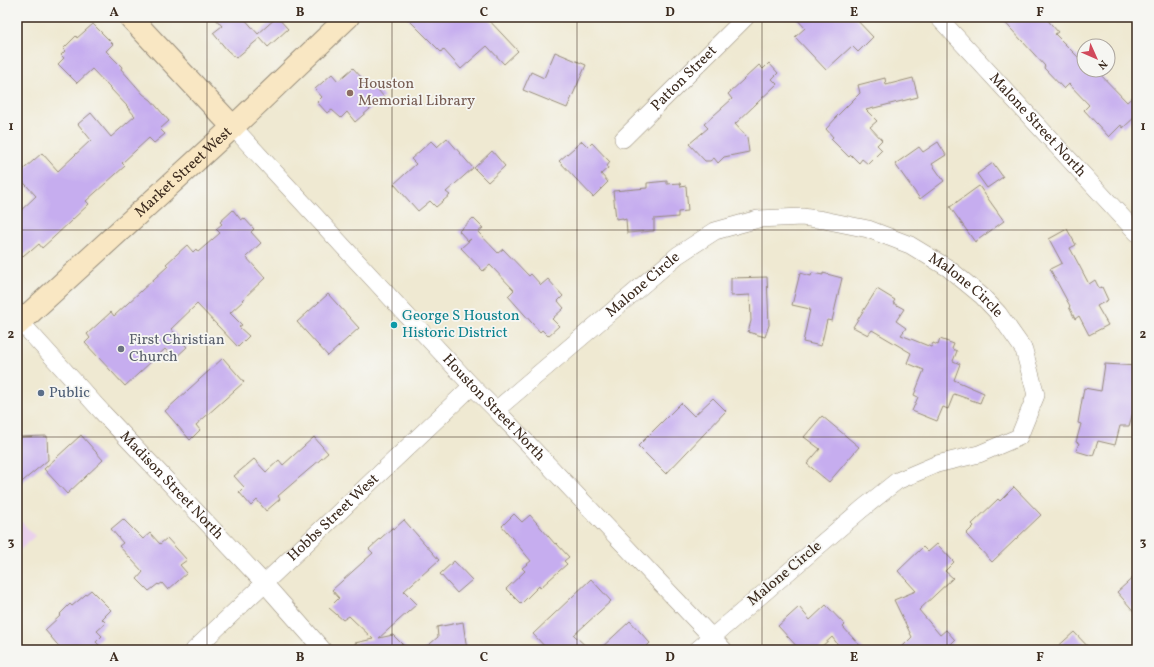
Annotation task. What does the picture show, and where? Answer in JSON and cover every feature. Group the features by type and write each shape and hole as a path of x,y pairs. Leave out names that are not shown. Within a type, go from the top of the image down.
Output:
{"main road":[{"path":"130,17 233,127"},
{"name":"Market Street West","path":"18,321 233,127 348,17"}],"street":[{"name":"Patton Street","path":"623,139 746,17"},
{"name":"Malone Street North","path":"938,17 1137,233"},
{"name":"Houston Street North","path":"233,127 472,386 724,650"},
{"name":"Malone Circle","path":"496,410 678,255 715,232 758,219 802,217 868,229 910,245 948,268 993,307 1024,350 1036,395 1020,437 979,454 937,464 897,481 862,509 697,650"},
{"name":"Madison Street North","path":"18,321 264,583 323,650"},
{"name":"Hobbs Street West","path":"194,650 472,386"}],"shaded area":[{"path":"17,517 35,536 17,553"}],"building":[{"path":"214,17 243,17 258,34 277,17 288,29 268,47 260,38 236,58 227,50 213,33 222,26"},
{"path":"406,17 486,17 518,51 504,64 487,46 461,69 443,49 441,52"},
{"path":"795,17 854,17 873,37 858,52 852,46 826,70 795,37 805,28"},
{"path":"1000,17 1045,17 1058,32 1055,34 1076,55 1076,78 1104,78 1127,102 1137,93 1137,115 1123,128 1121,125 1109,137 1084,110 1089,105 1069,84 1064,89 1044,68 1045,66"},
{"path":"93,24 113,44 106,51 122,67 121,69 143,94 151,100 169,121 160,129 165,134 154,143 149,138 122,163 125,166 86,201 89,204 54,237 42,248 39,244 17,261 17,214 36,196 17,175 42,153 58,171 91,140 78,124 91,113 111,137 135,116 92,69 77,83 58,64 64,58 61,55 65,51 63,49 76,36 77,38"},
{"path":"555,52 586,65 567,108 523,90 531,72 544,78"},
{"path":"769,63 778,73 772,79 777,84 735,124 747,137 749,152 724,157 718,163 714,158 710,161 705,161 689,144 708,128 704,124 732,99 728,94 759,65 763,69"},
{"name":"Houston Memorial Library","path":"353,68 370,87 373,84 384,97 355,122 347,112 341,118 332,110 327,113 317,102 322,97 315,89 332,74 338,81"},
{"path":"885,78 886,85 913,78 918,97 866,110 877,121 870,127 882,140 877,145 882,150 868,164 862,159 859,163 851,155 849,157 831,139 833,137 826,129 860,93 858,85"},
{"path":"447,138 473,168 446,192 450,195 436,207 430,201 418,211 394,184 416,164 411,159 431,141 437,147"},
{"path":"582,141 588,147 592,143 610,162 607,166 608,168 601,174 608,182 593,197 559,161"},
{"path":"938,142 946,155 932,164 944,181 920,199 895,164 919,147 923,152"},
{"path":"492,151 505,166 488,182 474,168"},
{"path":"993,163 1003,177 987,188 977,174"},
{"path":"667,181 667,184 680,183 681,187 686,186 688,211 678,212 678,217 654,219 654,231 627,233 626,219 616,219 613,191 647,188 647,183"},
{"path":"979,186 1004,221 975,242 950,207"},
{"path":"233,210 241,220 244,218 254,229 251,232 261,243 246,257 265,278 230,313 242,325 239,327 249,336 238,347 197,304 171,329 187,347 174,359 165,349 125,386 85,343 90,338 87,334 111,312 114,316 168,266 166,264 187,245 193,252 196,249 198,252 220,233 216,229 222,224 220,222"},
{"path":"473,218 483,228 478,232 498,253 503,249 529,276 531,274 541,285 548,279 563,296 558,301 564,308 552,319 559,326 548,336 542,330 540,332 508,296 514,290 490,265 483,271 461,248 471,239 468,241 459,231"},
{"path":"1067,229 1076,245 1070,248 1089,284 1095,280 1099,288 1102,287 1108,300 1097,306 1108,325 1089,335 1079,316 1075,319 1069,307 1070,306 1050,269 1062,263 1049,239"},
{"path":"800,273 811,276 812,273 823,275 823,273 842,278 832,321 827,320 821,346 803,342 810,309 792,305"},
{"path":"767,277 769,325 765,337 748,332 751,321 750,295 731,296 731,278"},
{"path":"877,289 895,300 893,303 904,309 896,321 906,328 901,335 931,347 933,343 938,345 940,339 954,344 952,349 957,351 953,361 960,364 954,380 984,393 980,403 954,394 948,409 943,407 937,421 912,411 918,397 914,395 924,370 907,363 911,353 872,330 868,335 853,327"},
{"path":"328,294 359,328 328,356 297,322"},
{"path":"223,358 244,382 196,425 200,430 190,440 165,411"},
{"path":"1105,364 1137,366 1137,399 1129,426 1120,426 1115,445 1098,441 1093,456 1076,451 1079,443 1076,442 1081,424 1078,423 1084,388 1101,391"},
{"path":"713,398 726,411 666,474 638,446 681,403 694,416"},
{"path":"822,416 859,447 829,482 807,464 820,449 804,437"},
{"path":"81,435 103,460 67,494 44,469"},
{"path":"47,436 48,460 17,486 17,437"},
{"path":"314,437 328,453 278,496 280,499 266,511 257,500 251,506 239,492 244,487 234,476 254,459 266,472 279,460 283,465"},
{"path":"1014,487 1041,515 992,562 966,534 974,526 972,524 998,499 1000,501"},
{"path":"514,514 522,522 530,515 555,544 556,543 569,557 564,561 567,564 540,588 539,586 521,604 506,589 525,571 522,568 531,561 502,526"},
{"path":"123,519 143,539 150,533 160,544 167,538 187,560 180,565 187,573 168,590 162,583 159,585 158,584 149,591 137,579 143,572 119,546 123,543 111,529"},
{"path":"404,520 439,560 404,591 417,604 379,638 393,635 408,650 355,650 355,643 373,639 349,616 343,620 329,608 339,598 332,590 373,553 369,549 393,527 394,529"},
{"path":"937,544 954,562 945,571 953,578 919,610 940,635 946,630 955,640 949,646 953,650 899,650 912,637 894,600 916,591 898,571 923,547 928,552"},
{"path":"454,561 472,580 457,593 440,574"},
{"path":"1137,574 1137,615 1117,592"},
{"path":"591,579 611,601 574,635 590,650 548,650 533,634"},
{"path":"91,590 111,610 102,619 106,623 97,631 102,636 96,642 104,650 62,650 45,630 70,604 72,606"},
{"path":"826,605 845,625 843,627 864,650 842,650 832,637 818,650 800,650 778,626 799,607 810,620"},
{"path":"630,621 650,643 643,650 599,650"},
{"path":"463,622 467,650 423,650 438,637 437,627"},
{"path":"1074,632 1091,650 1054,650"}],"place":[{"name":"Houston Memorial Library","path":"350,93"},
{"name":"George S Houston Historic District","path":"394,325"},
{"name":"First Christian Church","path":"121,349"},
{"name":"Public","path":"41,393"}]}
